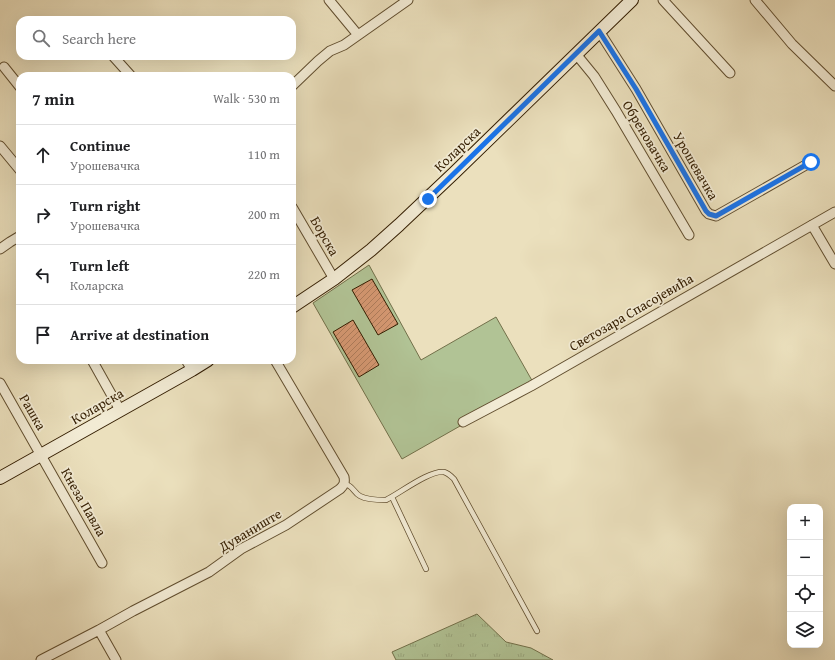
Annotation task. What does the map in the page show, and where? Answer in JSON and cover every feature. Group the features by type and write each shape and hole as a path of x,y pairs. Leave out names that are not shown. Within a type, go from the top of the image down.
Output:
{"main road":[{"name":"Коларска","path":"296,304 334,279 371,250 399,225 454,174 632,0"},
{"name":"Коларска","path":"0,478 120,410 189,365"}],"street":[{"path":"329,0 358,35"},
{"path":"296,82 330,51 344,45 358,35 394,4 408,0"},
{"path":"663,0 730,74"},
{"path":"755,0 792,44 835,86"},
{"name":"Урошевачка","path":"599,31 636,89 694,191 709,214 716,216 811,162"},
{"name":"Обреновачка","path":"576,54 594,76 616,111 689,235"},
{"path":"116,60 127,72"},
{"path":"4,67 16,82"},
{"path":"0,146 16,165"},
{"name":"Светозара Спасојевића","path":"463,422 537,382 835,212"},
{"name":"Борска","path":"296,214 334,279"},
{"path":"812,225 835,264"},
{"path":"0,249 16,238"},
{"path":"94,364 120,410"},
{"path":"277,364 344,478 344,484"},
{"name":"Рашка","path":"0,383 41,455"},
{"name":"Кнеза Павла","path":"41,455 102,563"},
{"name":"Дуваниште","path":"41,660 209,572 241,549 286,525 310,510 340,489 344,484"},
{"path":"99,630 116,660"}],"lane":[{"path":"344,484 351,487 359,496 386,500 429,476 439,472 448,473 454,479 536,631"},
{"path":"392,497 426,569"}],"green space":[{"path":"369,265 421,360 496,317 534,384 402,459 313,303"},
{"path":"477,614 506,642 531,648 553,660 396,660 392,652"}],"building":[{"path":"372,279 398,324 378,335 352,290"},
{"path":"353,320 379,365 359,377 333,332"}],"route":[{"path":"428,199 599,31 636,89 709,214 716,216 811,162"}]}
